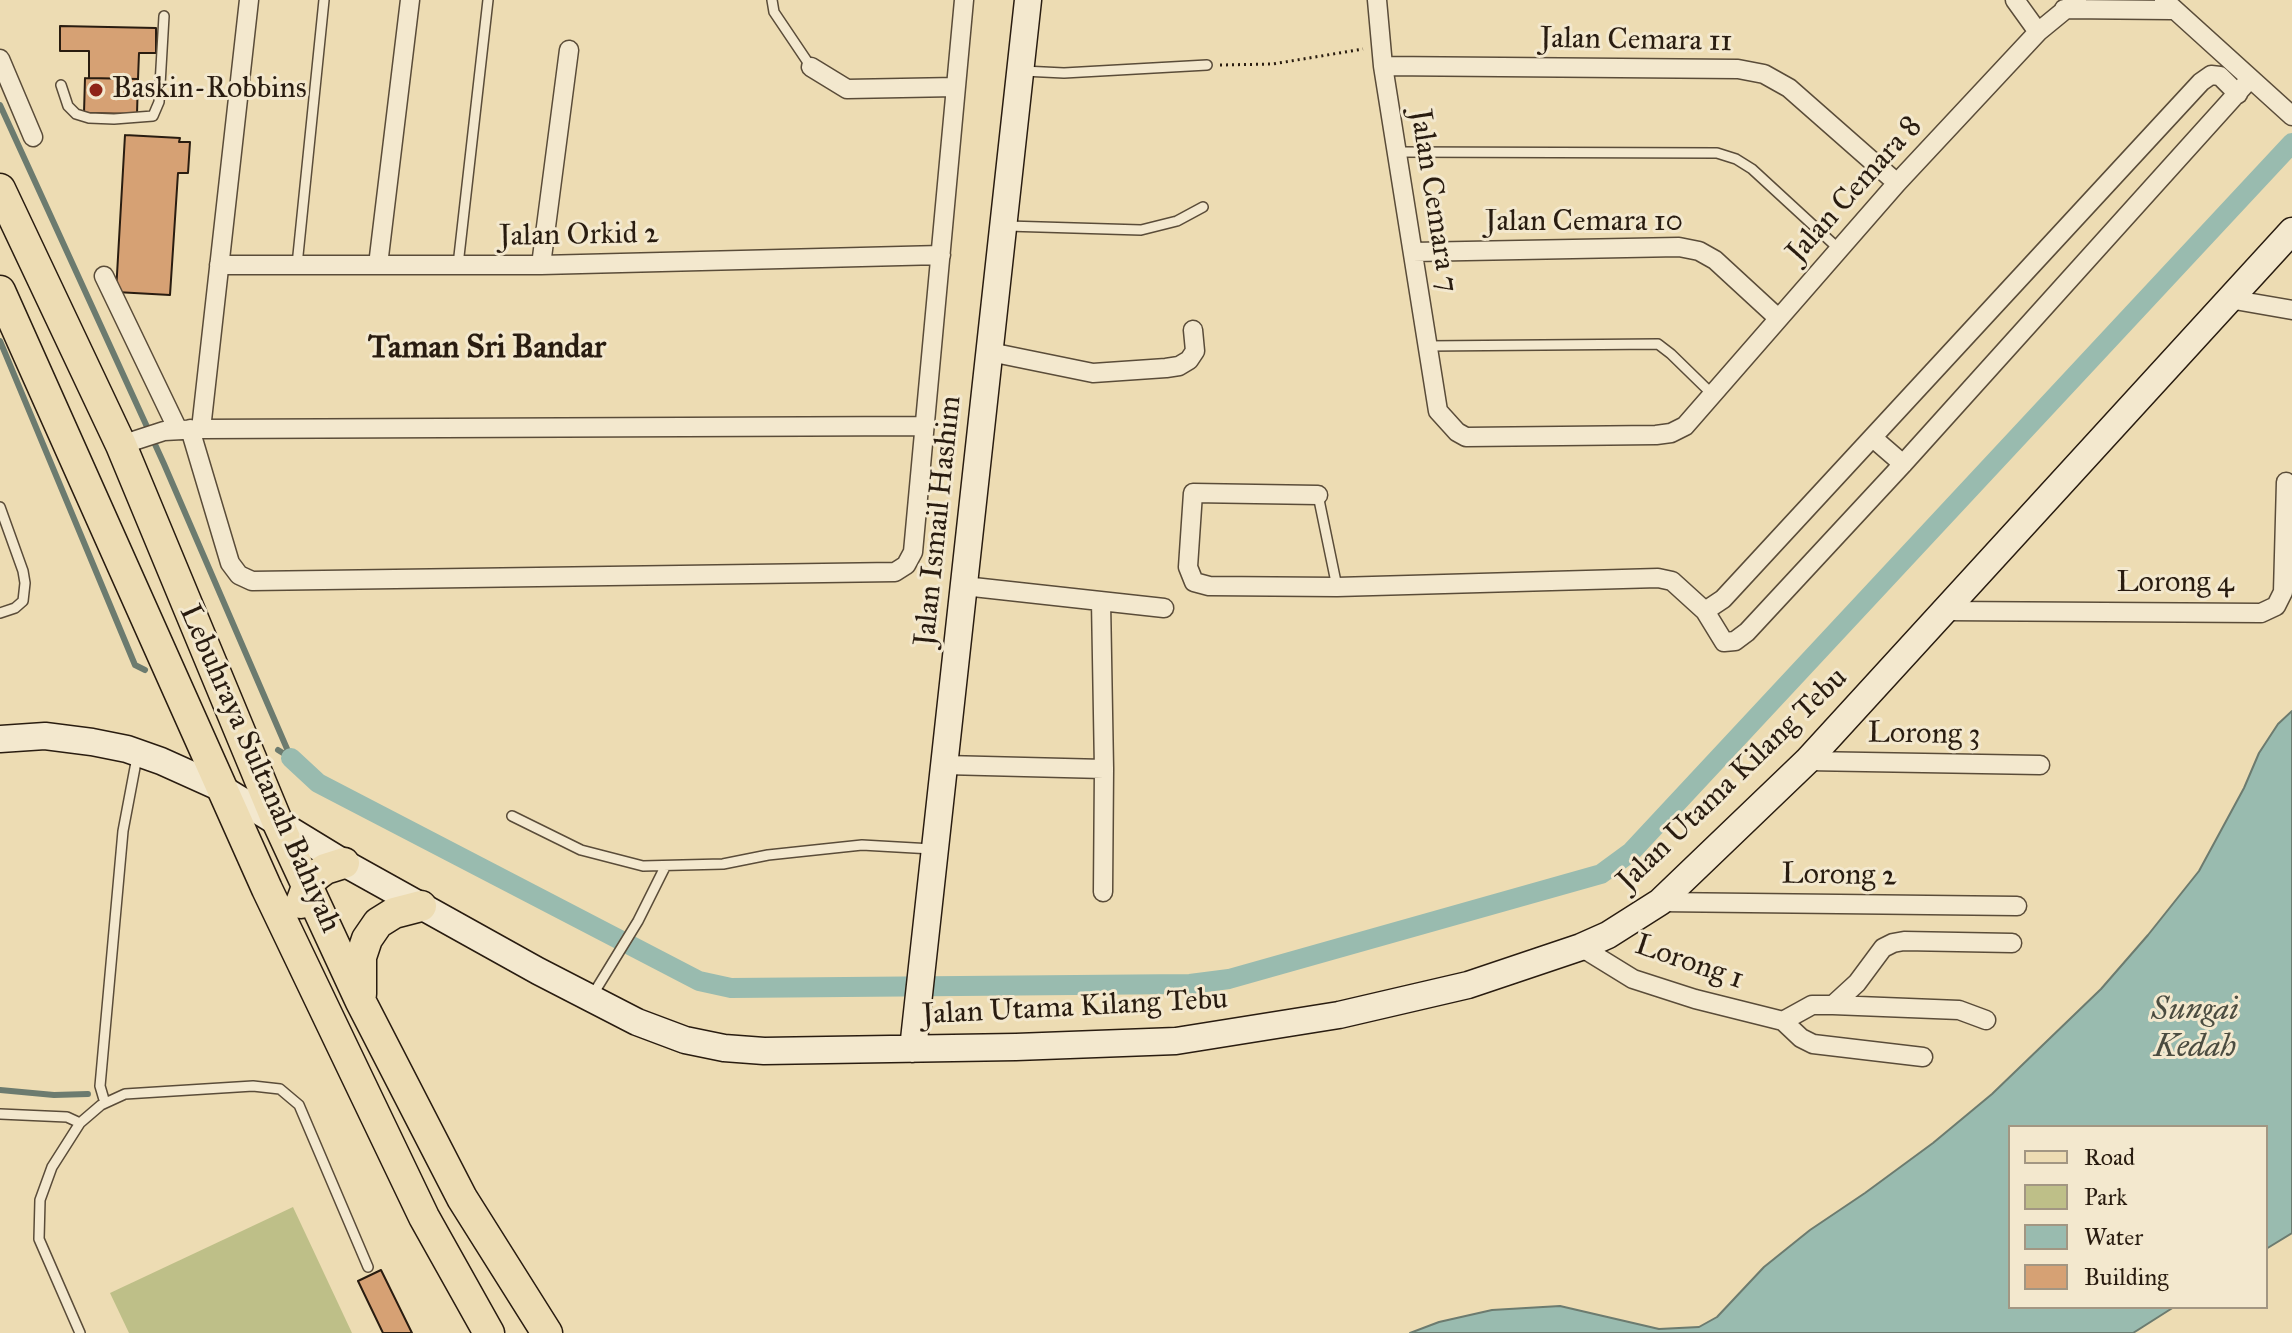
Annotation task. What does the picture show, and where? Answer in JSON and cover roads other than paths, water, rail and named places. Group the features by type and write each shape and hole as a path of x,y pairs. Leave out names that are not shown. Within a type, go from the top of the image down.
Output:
{"main road":[{"name":"Lebuhraya Sultanah Bahiyah","path":"0,189 129,442 277,821 361,1002 462,1198 547,1333"},
{"name":"Lebuhraya Sultanah Bahiyah","path":"0,291 221,788 424,1217 489,1333"},
{"path":"295,944 300,907 308,884 325,869 344,863"},
{"path":"361,1002 361,957 367,939 378,923 394,913 421,906"}],"street":[{"path":"183,430 219,265 249,0"},
{"path":"378,265 410,0"},
{"path":"104,276 183,430 230,563 239,575 252,581 895,572 906,565 913,552 964,0"},
{"name":"Jalan Ismail Hashim","path":"913,1049 1028,0"},
{"name":"Jalan Cemara 7","path":"1377,0 1383,66 1438,411 1457,432 1466,437 1656,435 1671,433 1685,426"},
{"path":"2015,0 2038,32"},
{"path":"2070,4 2168,5 2291,116"},
{"name":"Jalan Cemara 8","path":"1685,426 1897,183 2038,32 2070,4"},
{"path":"541,265 569,50"},
{"path":"0,59 9,103 33,137"},
{"name":"Jalan Cemara 11","path":"1383,66 1738,69 1764,74 1789,88 1897,183"},
{"path":"811,67 847,89 956,87"},
{"path":"1705,611 1723,599 2201,82 2211,75 2220,76 2238,94"},
{"path":"1318,495 1193,493 1188,567 1194,582 1209,586 1337,587 1658,578 1672,581 1705,611 1724,642 1735,641 1747,632 1903,464 2250,79"},
{"name":"Jalan Utama Kilang Tebu","path":"0,739 45,736 138,752 221,788 421,906 637,1022 685,1040 724,1048 764,1051 1176,1041 1339,1015 1468,985 1581,947 1620,928 1660,902 1807,761 2292,231"},
{"name":"Jalan Cemara 10","path":"1413,252 1679,247 1699,251 1715,260 1778,318"},
{"name":"Jalan Orkid 2","path":"219,265 541,265 941,255"},
{"path":"2229,299 2292,310"},
{"path":"990,352 1093,373 1166,368 1189,360 1195,351 1193,330"},
{"path":"129,442 183,430 925,426"},
{"path":"1873,438 1903,464"},
{"name":"Lorong 4","path":"1945,611 2261,613 2276,606 2283,592 2286,482"},
{"path":"964,586 1164,608"},
{"path":"1101,601 1103,892"},
{"name":"Lorong 3","path":"1807,761 2040,765"},
{"path":"945,765 1104,769"},
{"name":"Lorong 2","path":"1660,902 2017,906"},
{"path":"1833,1005 1857,983 1883,948 1893,943 2012,943"},
{"name":"Lorong 1","path":"1581,947 1633,979 1695,999 1783,1021 1801,1038 1813,1044 1923,1057"},
{"path":"1783,1021 1812,1005 1959,1010 1986,1020"}],"lane":[{"path":"297,265 324,0"},
{"path":"458,265 488,0"},
{"path":"772,0 774,12 811,67"},
{"path":"61,85 68,106 76,114 114,119 153,116 159,102 164,16"},
{"path":"1021,71 1064,73 1207,65"},
{"path":"1396,152 1717,153 1736,159 1752,169 1840,250"},
{"path":"1004,226 1141,230 1177,221 1203,207"},
{"path":"1428,346 1658,344 1712,394"},
{"path":"1318,495 1337,587"},
{"path":"0,507 25,583 23,601 15,608 0,613"},
{"path":"105,1103 100,1086 123,831 138,752"},
{"path":"512,816 581,850 643,866 723,864 768,855 862,845 935,850"},
{"path":"591,998 638,921 665,867"},
{"path":"80,1333 39,1239 40,1200 52,1167 80,1123 105,1103 139,1092 253,1086 280,1089 299,1105 368,1267"},
{"path":"0,1114 67,1117 80,1123"}],"water":[{"name":"Sungai Kedah","path":"2292,711 2292,1233 2268,1248 2268,1125 2008,1125 2008,1309 2171,1309 2133,1333 1410,1333 1439,1322 1492,1310 1560,1306 1659,1329 1699,1327 1717,1317 1764,1267 1810,1230 1933,1143 1992,1094 2101,989 2199,871 2244,788 2259,753 2278,724"}],"waterway":[{"path":"0,105 164,464 291,758"},
{"path":"291,758 318,783 699,981 731,988 1190,984 1229,979 1601,874 1631,852 2292,143"},
{"path":"0,341 135,665 145,670"},
{"path":"278,750 291,758"},
{"path":"0,1090 54,1095 88,1094"}],"place":[{"name":"Baskin-Robbins","path":"96,90"}],"district":[{"name":"Taman Sri Bandar","path":"487,349"}]}
